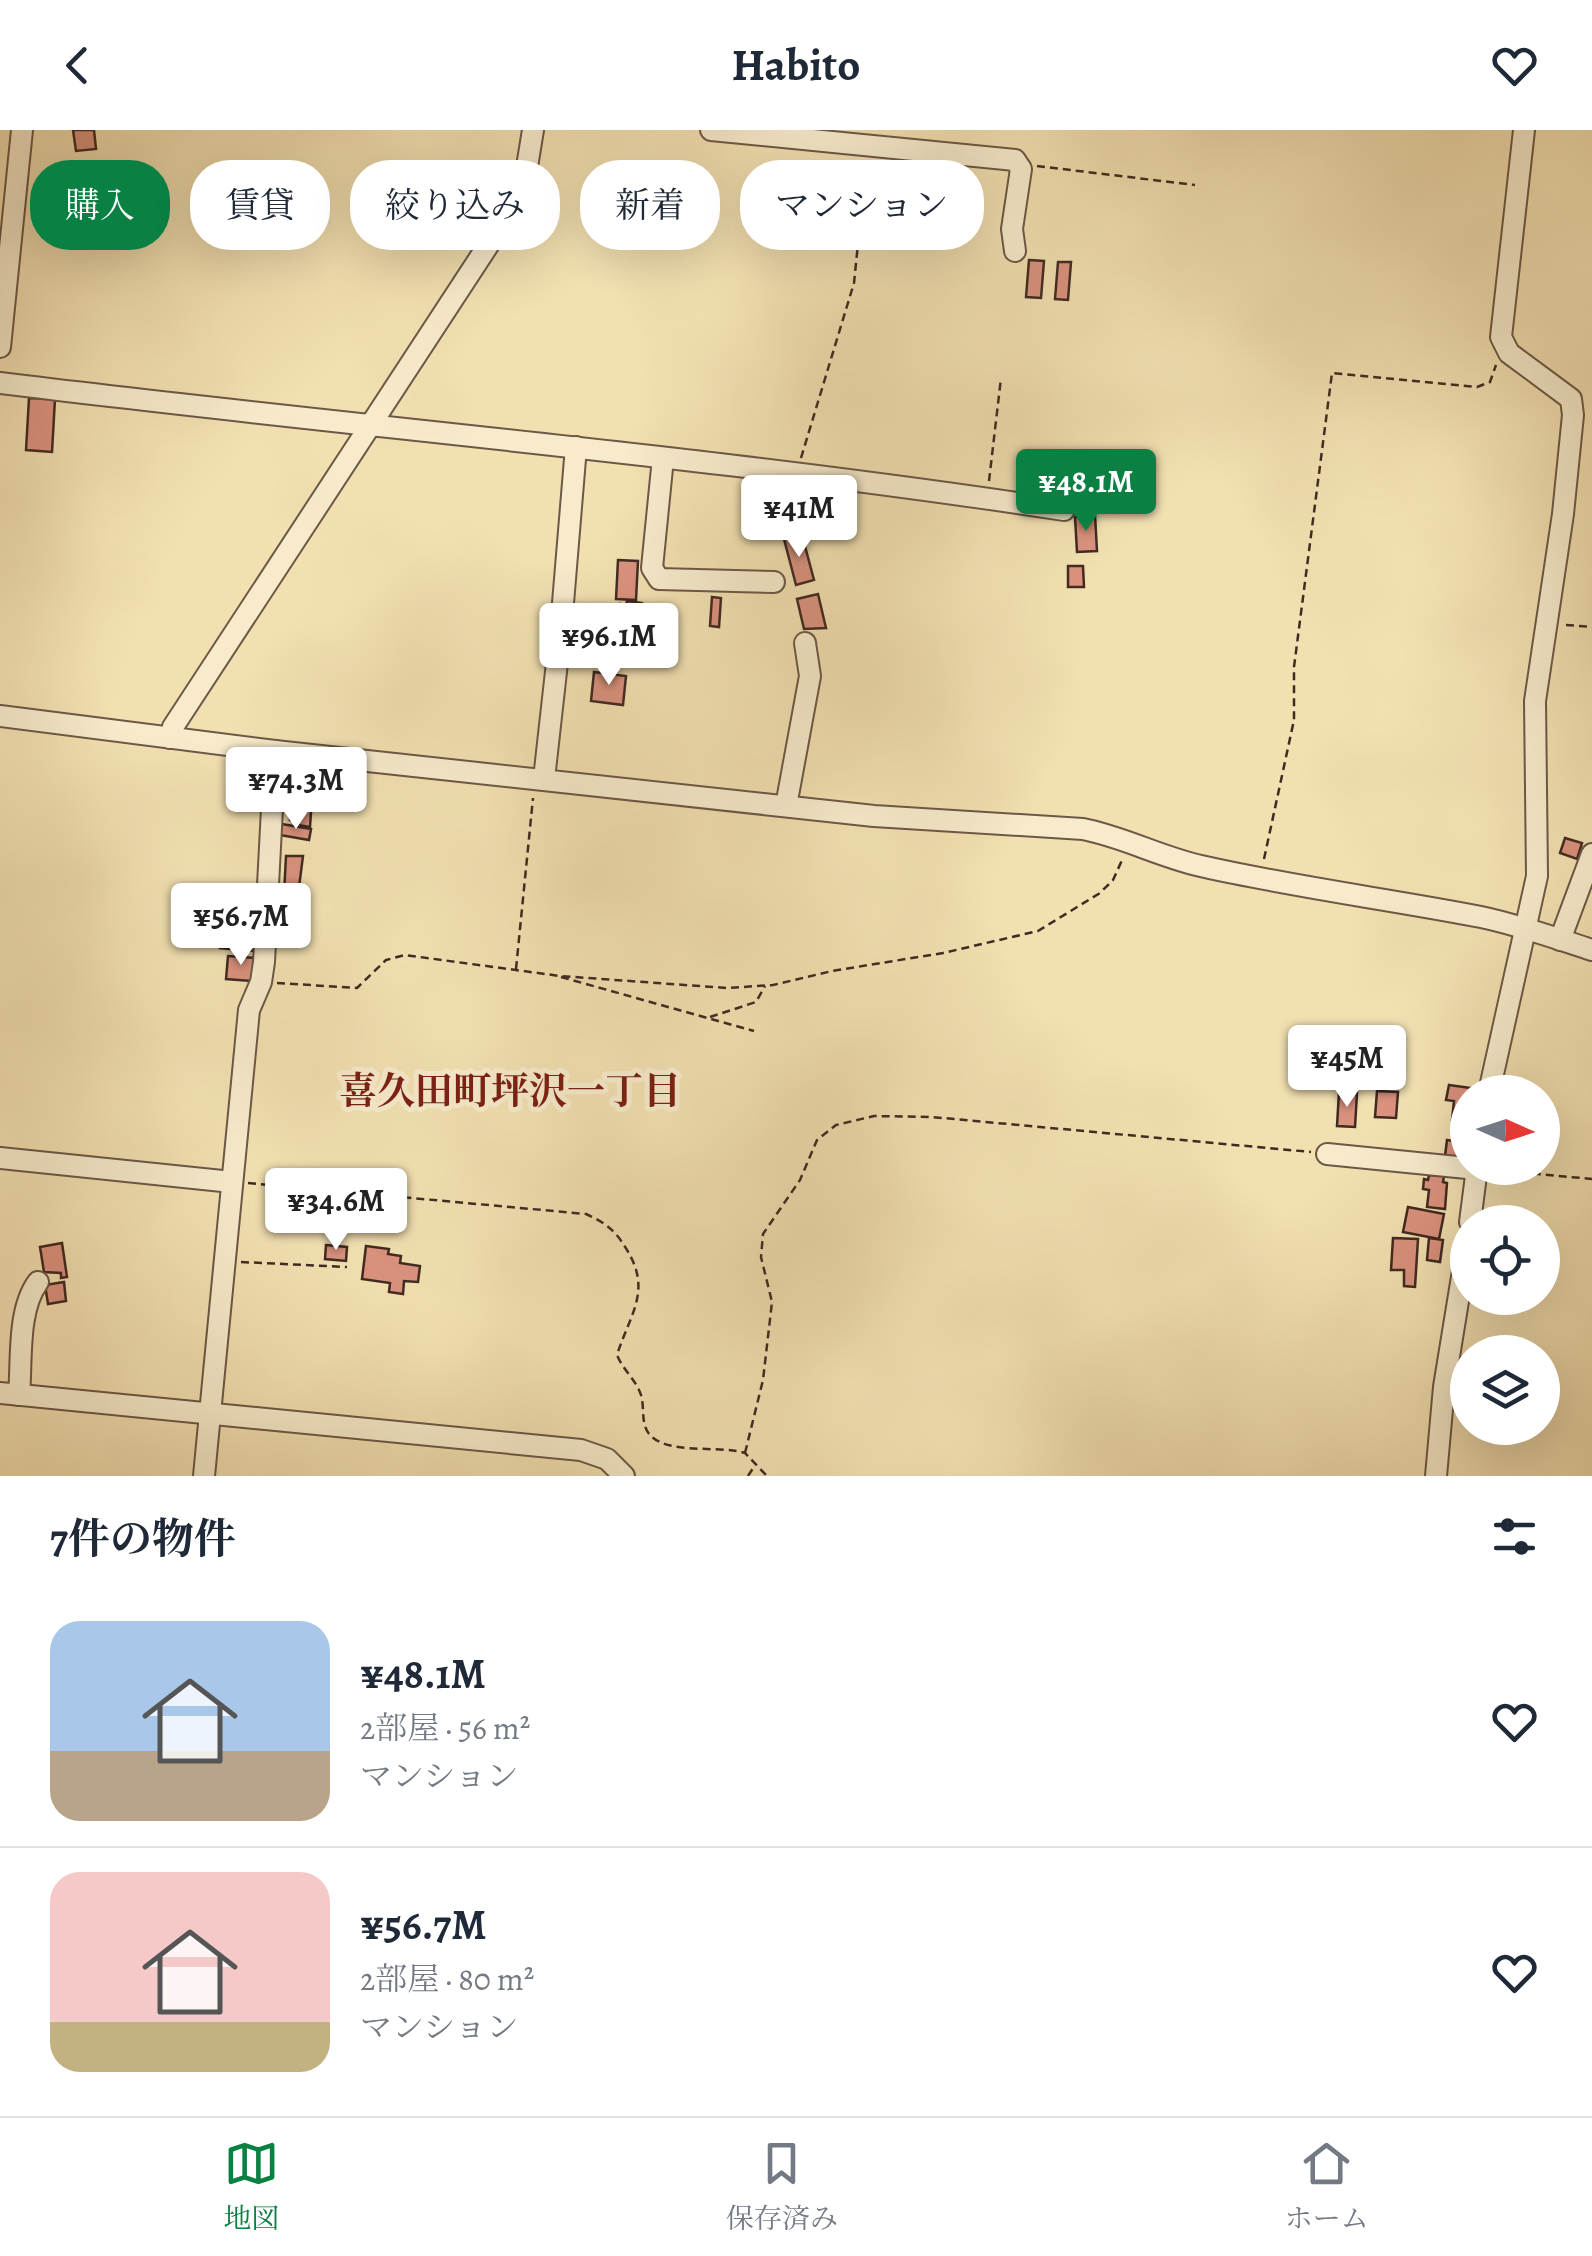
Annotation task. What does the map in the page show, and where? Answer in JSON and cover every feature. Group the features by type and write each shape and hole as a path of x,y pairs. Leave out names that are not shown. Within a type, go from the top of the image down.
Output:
{"street":[{"path":"0,347 22,130"},
{"path":"170,738 192,695 519,198 526,179 533,130"},
{"path":"711,130 1015,160 1020,164 1012,229 1015,251"},
{"path":"1493,1075 1537,876 1535,700 1563,514 1572,402 1502,344 1500,326 1524,130"},
{"path":"0,383 576,447 1064,510"},
{"path":"540,779 561,627 576,447"},
{"path":"663,458 652,568 659,579 774,582"},
{"path":"561,627 572,619 602,624"},
{"path":"786,806 810,676 805,644"},
{"path":"0,716 276,751 874,816 1083,829 1165,857 1260,879 1524,928 1592,950"},
{"path":"204,1476 248,1010 261,982 276,751"},
{"path":"1560,940 1592,854"},
{"path":"1327,1154 1450,1165"},
{"path":"0,1158 232,1182"},
{"path":"38,1282 31,1292 9,1394 581,1450 607,1458 624,1476"},
{"path":"1436,1476 1456,1315"}],"path":[{"path":"796,474 854,282 866,153"},
{"path":"1020,164 1195,185"},
{"path":"1260,879 1294,720 1294,666 1332,372 1483,386 1492,380 1502,344"},
{"path":"987,498 1001,378"},
{"path":"1544,628 1571,624 1592,628"},
{"path":"516,970 540,779"},
{"path":"261,982 357,988 386,960 404,955 560,976 727,988 765,986 1038,931 1100,893 1120,866 1126,842"},
{"path":"560,976 589,988 754,1031"},
{"path":"708,1017 756,1002 765,986"},
{"path":"746,1453 763,1380 772,1302 760,1257 763,1234 800,1180 817,1140 836,1126 874,1116 932,1117 1327,1154"},
{"path":"1560,1177 1592,1180"},
{"path":"232,1182 586,1214 606,1222 618,1233 635,1262 641,1282 617,1355 623,1371 640,1390 645,1428 653,1439 666,1445 746,1453 766,1476"},
{"path":"224,1262 347,1267"},
{"path":"748,1476 756,1464"}],"building":[{"path":"73,130 94,130 96,149 76,151"},
{"path":"1029,260 1044,261 1041,298 1026,297"},
{"path":"1058,262 1071,262 1068,300 1055,299"},
{"path":"29,398 55,399 52,452 26,450"},
{"path":"1091,487 1093,511 1073,512 1071,489"},
{"path":"1095,515 1097,551 1077,552 1075,517"},
{"path":"802,535 814,580 796,585 784,539"},
{"path":"618,560 638,561 636,600 616,599"},
{"path":"1068,566 1083,566 1084,587 1068,587"},
{"path":"818,594 826,628 804,629 797,599"},
{"path":"712,597 721,598 719,627 710,626"},
{"path":"627,601 642,603 637,643 621,641 622,628 617,627 620,604 626,605"},
{"path":"594,672 626,676 623,705 591,701"},
{"path":"292,795 312,797 310,827 290,820"},
{"path":"282,824 311,829 309,840 280,835"},
{"path":"1565,838 1582,843 1577,859 1560,853"},
{"path":"286,856 303,856 298,895 284,894"},
{"path":"238,906 261,908 256,951 220,948 222,936 235,934"},
{"path":"228,956 257,958 251,981 226,979"},
{"path":"1377,1091 1398,1092 1396,1118 1375,1117"},
{"path":"1339,1092 1357,1093 1355,1127 1337,1126"},
{"path":"1447,1140 1450,1140 1450,1156 1445,1156"},
{"path":"1429,1175 1444,1176 1445,1209 1427,1207 1429,1190 1423,1189 1424,1179 1428,1180"},
{"path":"1408,1207 1444,1214 1439,1239 1403,1232"},
{"path":"1393,1238 1418,1239 1415,1287 1404,1286 1404,1270 1391,1270"},
{"path":"1429,1238 1443,1240 1440,1262 1427,1260"},
{"path":"62,1243 67,1277 61,1278 61,1273 44,1272 40,1247"},
{"path":"326,1245 347,1247 346,1261 325,1259"},
{"path":"366,1246 389,1249 388,1254 401,1256 400,1263 420,1266 418,1282 404,1281 403,1294 389,1292 390,1283 362,1279"},
{"path":"64,1282 66,1301 48,1304 45,1285"}],"district":[{"name":"喜久田町坪沢一丁目","path":"510,1091"}]}
